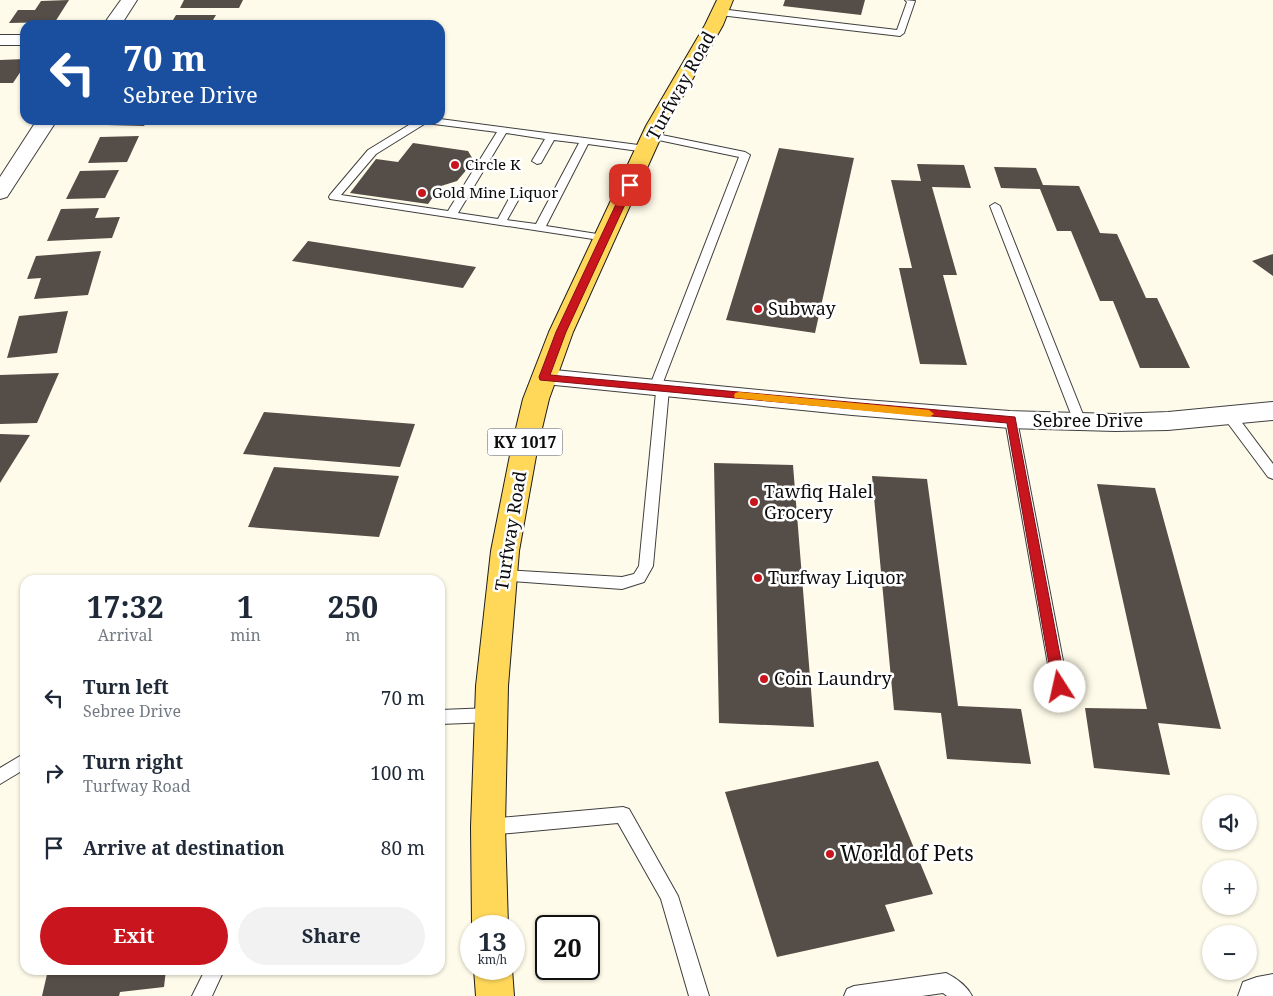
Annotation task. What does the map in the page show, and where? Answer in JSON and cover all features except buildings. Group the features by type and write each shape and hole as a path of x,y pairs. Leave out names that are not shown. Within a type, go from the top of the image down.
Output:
{"main road":[{"name":"Turfway Road","path":"490,915 488,827 491,715 505,551 536,399 561,332 649,143 723,6"},
{"path":"493,980 495,996"}],"street":[{"path":"115,20 129,0"},
{"path":"0,40 20,40"},
{"path":"0,193 44,125"},
{"name":"Sebree Drive","path":"544,377 986,419 1080,422 1167,421 1273,411"},
{"path":"1257,996 1273,993"}],"lane":[{"path":"723,6 900,33 910,0"},
{"path":"445,123 585,141 649,143 745,155 659,388 646,566 639,578 622,583 503,576"},
{"path":"417,125 372,152 334,197 606,238"},
{"path":"451,215 503,130"},
{"path":"537,161 551,136"},
{"path":"539,228 585,141"},
{"path":"501,222 515,197"},
{"path":"995,206 1080,422"},
{"path":"1229,415 1273,474"},
{"path":"1012,420 1060,687"},
{"path":"445,717 491,715"},
{"path":"0,777 20,763"},
{"path":"488,827 623,815 669,896 698,996"},
{"path":"202,996 212,975"},
{"path":"854,996 946,983 962,996"}],"slow traffic":[{"path":"739,396 929,414"}],"place":[{"name":"Circle K","path":"455,165"},
{"name":"Gold Mine Liquor","path":"422,193"},
{"name":"Subway","path":"758,309"},
{"name":"Tawfiq Halel Grocery","path":"754,502"},
{"name":"Turfway Liquor","path":"758,578"},
{"name":"Coin Laundry","path":"764,679"},
{"name":"World of Pets","path":"830,854"}],"route":[{"path":"630,185 561,332 544,377 1012,420 1060,687"}]}
